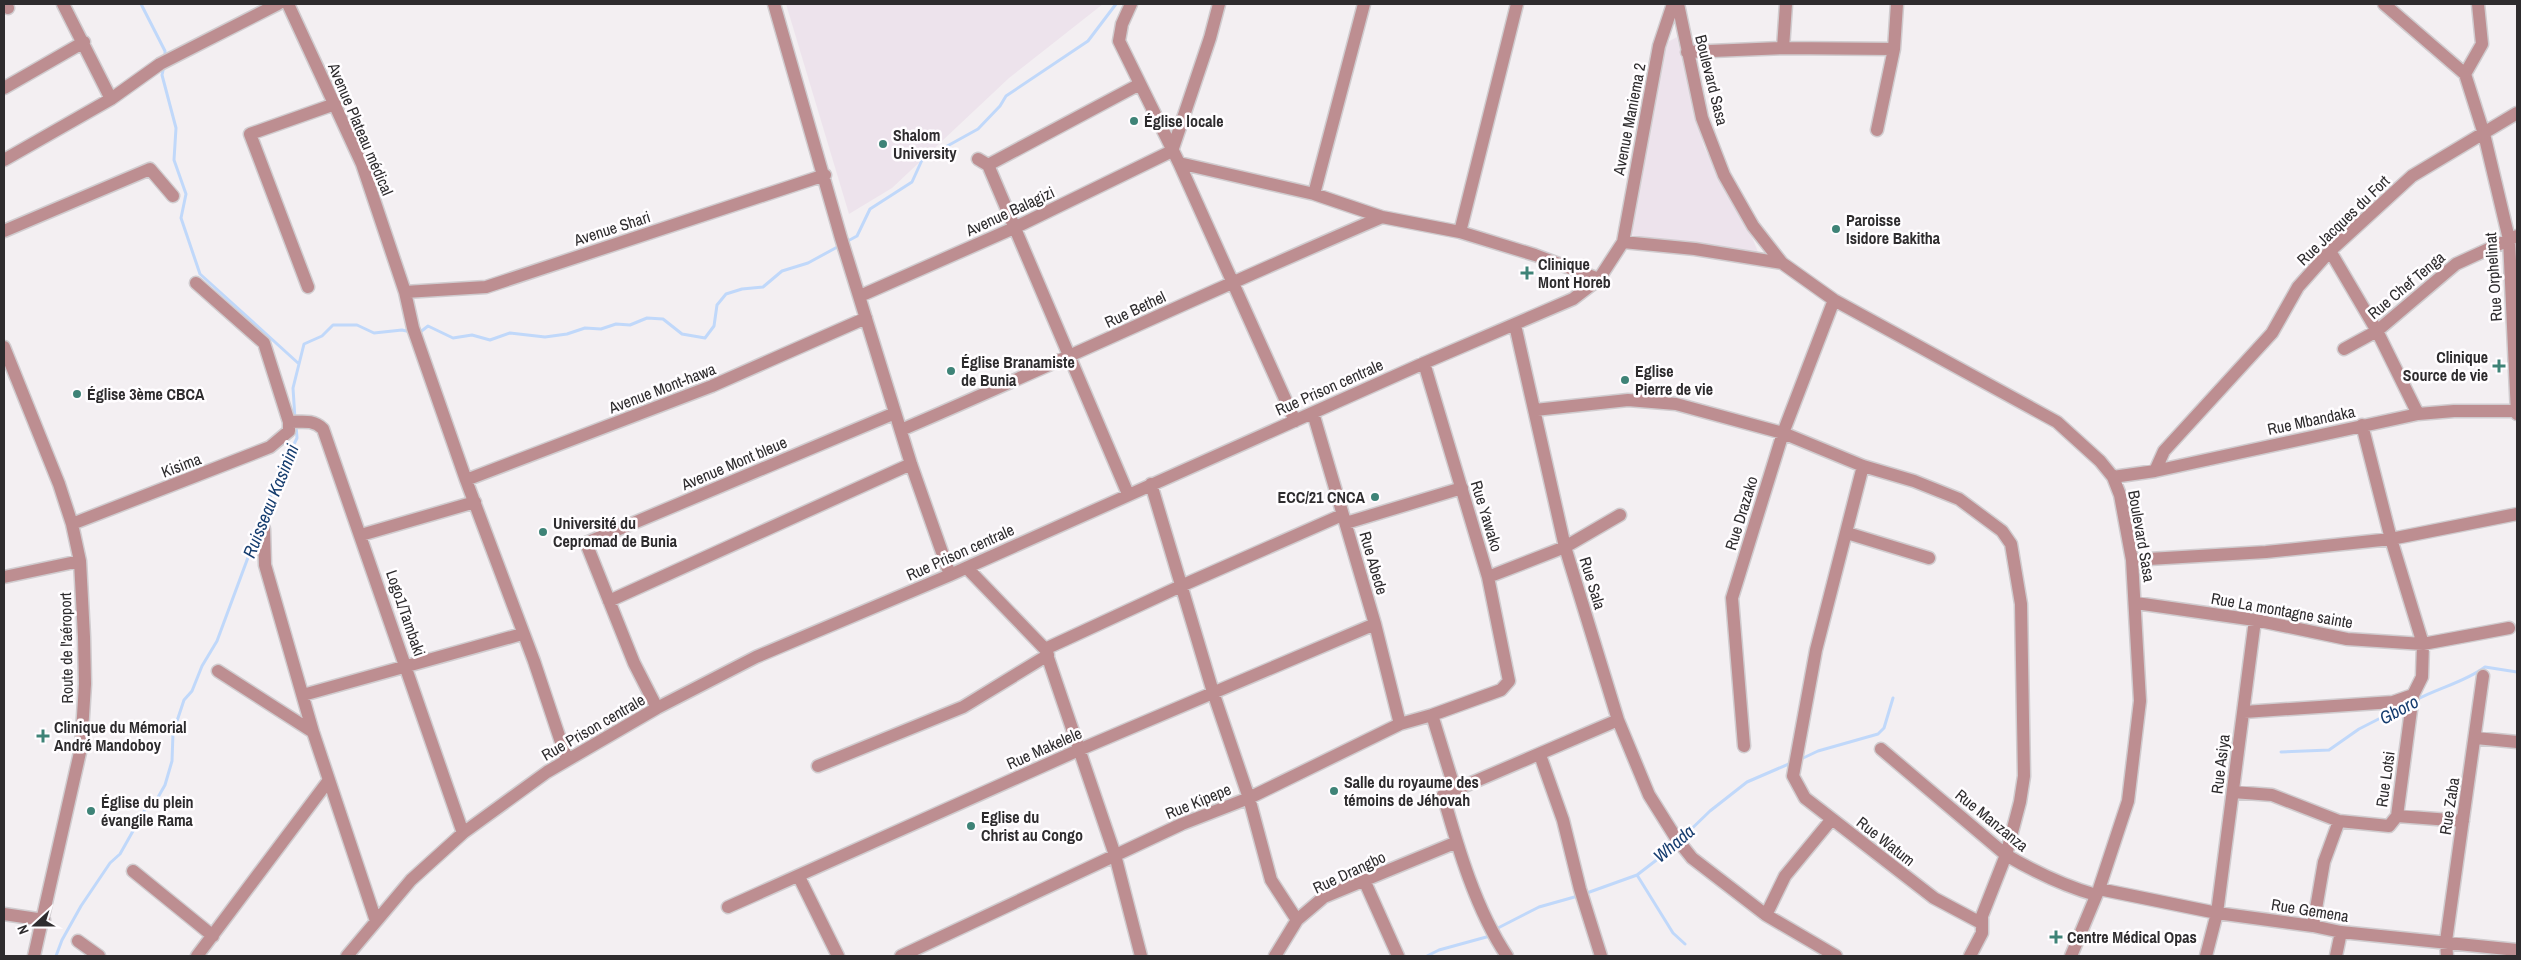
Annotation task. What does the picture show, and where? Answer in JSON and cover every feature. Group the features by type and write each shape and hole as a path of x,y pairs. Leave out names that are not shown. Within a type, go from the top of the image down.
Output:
{"street":[{"path":"62,4 84,42 111,99"},
{"path":"4,160 111,99 166,62 278,4"},
{"name":"Avenue Plateau médical","path":"288,4 362,164 405,292 414,328 466,480 522,634 534,660 567,760"},
{"path":"774,4 825,175 843,243 895,413 950,575"},
{"path":"1131,4 1122,24 1119,41 1179,162 1234,280 1295,421"},
{"path":"1172,151 1210,38 1219,4"},
{"path":"1314,194 1364,4"},
{"path":"1460,232 1517,4"},
{"name":"Avenue Maniema 2","path":"1623,242 1659,46 1673,4"},
{"name":"Boulevard Sasa","path":"1678,4 1702,118 1724,175 1753,226 1782,263 1834,300 2057,422 2100,461 2113,477 2120,495 2132,560 2136,603 2140,701 2128,801 2098,892 2071,956"},
{"path":"1783,48 1786,4"},
{"path":"1877,130 1894,49 1898,4"},
{"path":"2384,4 2465,74 2482,44 2478,4"},
{"path":"4,88 84,42"},
{"path":"1687,52 1783,48 1894,49"},
{"name":"Rue Orphelinat","path":"2465,74 2513,238 2517,412"},
{"path":"1128,494 1071,357 983,162 1140,84"},
{"path":"308,288 250,134 335,104"},
{"name":"Rue Jacques du Fort","path":"2155,470 2164,451 2272,333 2298,287 2330,251 2412,176 2517,113"},
{"name":"Avenue Balagizi","path":"860,296 1014,228 1172,151"},
{"path":"1179,162 1314,194 1382,217 1460,232 1535,255 1599,279"},
{"path":"4,231 150,169 173,196"},
{"name":"Avenue Shari","path":"405,292 486,287 825,175"},
{"name":"Rue Bethel","path":"901,430 1071,357 1234,280 1382,217"},
{"name":"Rue Chef Tenga","path":"2344,349 2377,331 2456,264 2513,238"},
{"name":"Boulevard Sasa","path":"1623,242 1695,249 1782,263"},
{"name":"Rue Prison centrale","path":"347,956 411,880 463,833 567,760 657,708 756,658 967,568 1128,494 1573,299 1599,279 1623,242"},
{"path":"2330,251 2377,331 2418,414"},
{"path":"196,283 264,343 295,422"},
{"name":"Rue Drazako","path":"1744,746 1732,598 1783,433 1834,300"},
{"name":"Avenue Mont-hawa","path":"466,480 712,386 866,318"},
{"name":"Rue Sala","path":"1516,325 1565,547 1618,720 1650,795 1679,842 1692,858 1766,915 1836,956"},
{"name":"Route de l'aéroport","path":"4,347 60,484 72,524 80,561 85,684 81,748 44,920 34,956"},
{"name":"Rue Yawako","path":"1424,363 1488,577 1509,681"},
{"path":"1534,410 1628,400 1676,404 1783,433 1863,466 1914,481 1958,499 2002,532 2011,544 2022,604 2024,776 2020,802 2006,855 1982,916 1982,933 1970,956"},
{"name":"Rue Mbandaka","path":"2113,477 2155,470 2418,414 2454,411 2517,412"},
{"name":"Avenue Mont bleue","path":"608,601 586,544 895,413"},
{"name":"Rue Abede","path":"1313,413 1375,624 1400,724"},
{"name":"Kisima","path":"72,524 270,447 289,431 295,422"},
{"name":"Logo1/Tambaki","path":"295,422 318,424 323,429 463,833"},
{"name":"Rue Lotsi","path":"2339,821 2389,826 2397,816 2412,695 2422,677 2423,644 2391,539 2362,425"},
{"path":"657,708 634,664 608,601 911,464"},
{"path":"1863,466 1847,533 1929,558"},
{"path":"1151,484 1213,692 1249,798 1271,880 1297,920"},
{"path":"818,766 963,707 1047,652 1181,586 1344,519 1462,488"},
{"path":"361,535 474,502"},
{"path":"2132,560 2266,552 2391,539 2517,514"},
{"path":"1488,577 1565,547 1620,515"},
{"path":"264,529 265,566 313,732 376,921"},
{"name":"Rue Watum","path":"1847,533 1816,650 1793,776 1805,798 1934,898 1981,923"},
{"path":"4,577 80,561"},
{"path":"967,568 1047,652 1115,855 1141,956"},
{"name":"Rue La montagne sainte","path":"2136,603 2255,620 2347,639 2423,644 2509,628"},
{"name":"Rue Asiya","path":"2206,956 2217,913 2255,620"},
{"name":"Rue Makelele","path":"728,907 799,877 834,858 1081,749 1375,624"},
{"path":"303,695 522,634"},
{"path":"218,671 313,732"},
{"name":"Rue Zaba","path":"2447,956 2446,941 2476,738 2483,676"},
{"name":"Rue Kipepe","path":"901,956 982,920 1182,824 1249,798 1400,724 1432,715 1501,690 1509,681"},
{"path":"2244,712 2392,702 2412,695"},
{"path":"1432,715 1455,790"},
{"path":"1507,956 1492,933 1457,842 1443,795 1618,720"},
{"path":"2476,738 2517,742"},
{"name":"Rue Manzanza","path":"1881,749 2006,855 2025,867 2073,889 2098,892"},
{"path":"1540,755 1563,820 1582,894 1601,956"},
{"path":"197,956 329,780"},
{"path":"2233,792 2272,795 2339,821 2324,862 2314,926"},
{"path":"2397,816 2463,821"},
{"path":"1766,915 1785,876 1832,819"},
{"name":"Rue Drangbo","path":"1280,954 1297,920 1324,898 1457,842"},
{"path":"133,871 212,936"},
{"path":"799,877 838,956"},
{"path":"1364,880 1398,956"},
{"name":"Rue Gemena","path":"2098,892 2217,913 2314,926 2341,932 2446,941 2517,950"},
{"path":"4,914 44,920"},
{"path":"2336,956 2341,932"},
{"path":"78,941 99,956"}],"shaded area":[{"name":"Shalom University","path":"786,4 1103,4 1009,78 892,188 849,214"},
{"path":"1677,37 1704,147 1748,227 1760,257 1629,235 1662,45"}],"waterway":[{"path":"141,4 165,51 165,57"},
{"name":"Ruisseau Kasinini","path":"846,242 857,236 870,209 912,182 922,160 978,129 1000,106 1006,96 1088,41 1116,4"},
{"path":"164,66 162,75 176,128 174,160 186,194 181,218 200,274 298,363"},
{"name":"Ruisseau Kasinini","path":"419,333 428,326 453,338 472,335 490,340 510,333 545,337 567,334 585,328 601,329 616,324 630,325 647,318 663,319 682,334 705,338 714,326 717,305 726,294 742,289 763,287 782,271 808,263 841,245"},
{"name":"Ruisseau Kasinini","path":"295,419 293,388 304,344 322,336 333,325 357,325 374,333 402,330 411,332"},
{"name":"Ruisseau Kasinini","path":"56,956 62,940 81,906 110,863 120,854 146,808 157,799 165,785 172,761 173,733 184,700 192,691 202,666 217,641 276,482 297,438 296,425"},
{"name":"Gboro","path":"2416,700 2469,677 2485,667 2517,672"},
{"name":"Whada","path":"1799,760 1818,751 1878,734 1884,728 1893,698"},
{"name":"Gboro","path":"2281,752 2329,750 2359,729 2408,704"},
{"name":"Whada","path":"1680,840 1710,811 1747,782 1791,763"},
{"name":"Whada","path":"1584,894 1637,875 1676,845"},
{"path":"1637,875 1673,933 1685,944"},
{"name":"Whada","path":"1496,929 1539,907 1578,896"},
{"name":"Whada","path":"1427,956 1439,950 1490,936"}],"place":[{"name":"Église locale","path":"1134,121"},
{"name":"Shalom University","path":"883,144"},
{"name":"Paroisse Isidore Bakitha","path":"1836,229"},
{"name":"Clinique Mont Horeb","path":"1527,273"},
{"name":"Clinique Source de vie","path":"2499,366"},
{"name":"Église Branamiste de Bunia","path":"951,371"},
{"name":"Eglise Pierre de vie","path":"1625,380"},
{"name":"Église 3ème CBCA","path":"77,394"},
{"name":"ECC/21 CNCA","path":"1375,497"},
{"name":"Université du Cepromad de Bunia","path":"543,532"},
{"name":"Clinique du Mémorial André Mandoboy","path":"43,736"},
{"name":"Salle du royaume des témoins de Jéhovah","path":"1334,791"},
{"name":"Église du plein évangile Rama","path":"91,811"},
{"name":"Eglise du Christ au Congo","path":"971,826"},
{"name":"Centre Médical Opas","path":"2056,937"}]}
